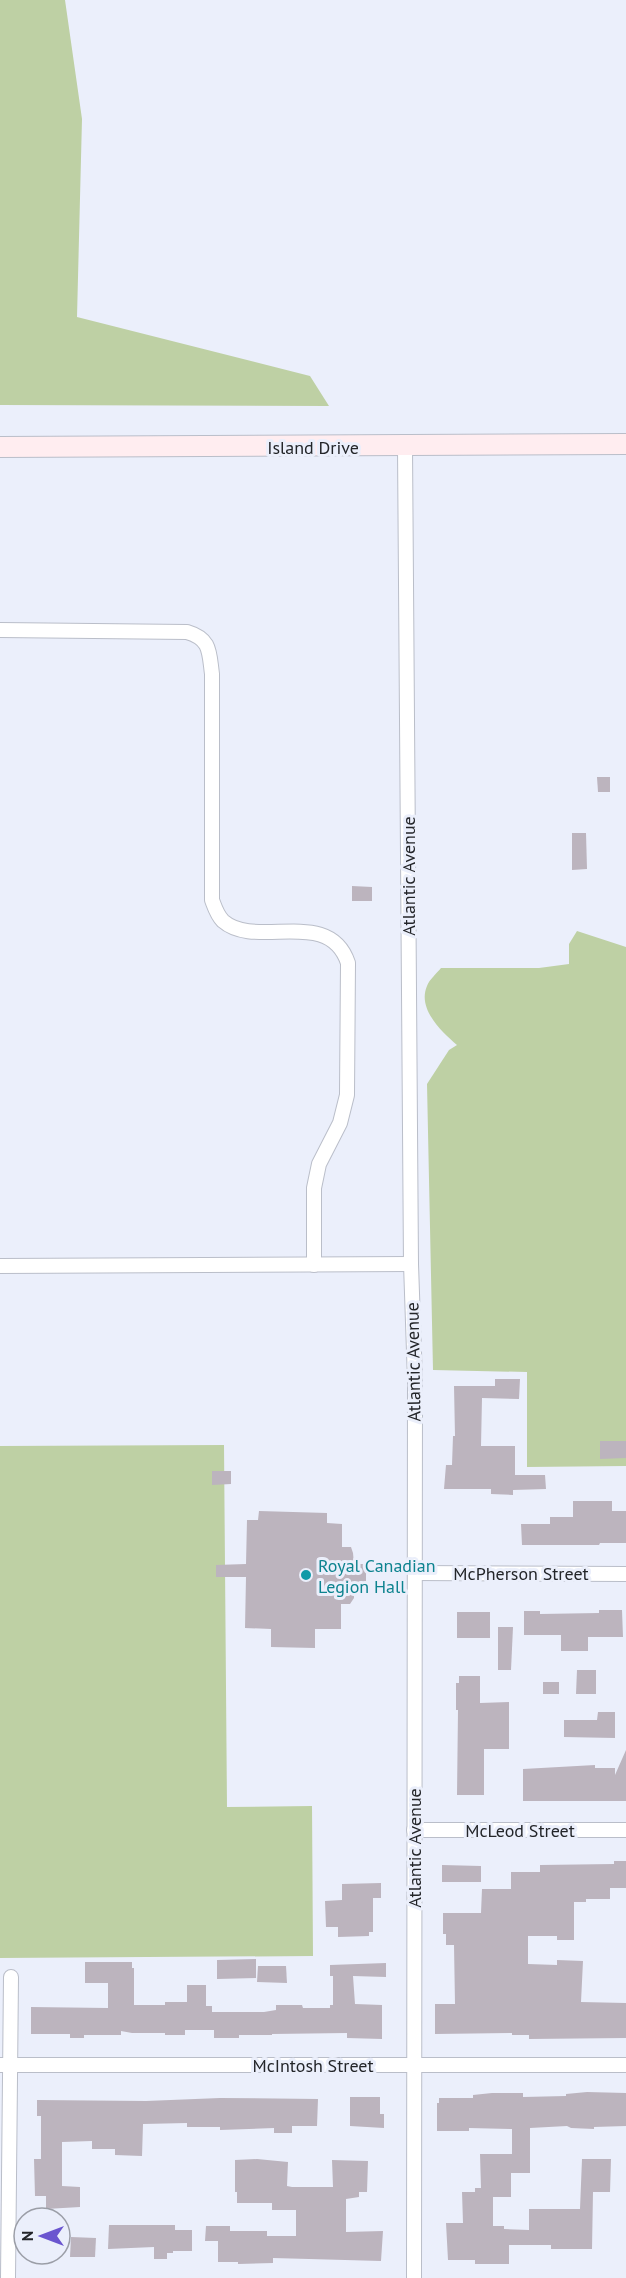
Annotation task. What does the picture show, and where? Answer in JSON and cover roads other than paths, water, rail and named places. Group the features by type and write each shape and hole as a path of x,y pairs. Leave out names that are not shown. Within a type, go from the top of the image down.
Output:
{"street":[{"name":"Island Drive","path":"0,447 405,447 626,444"},
{"name":"Atlantic Avenue","path":"405,447 411,1264 415,1381 414,2278"},
{"path":"0,630 187,632 204,639 209,650 212,674 212,900 217,915 233,928 325,936 335,941 344,951 348,963 347,1095 340,1123 320,1164 314,1188 314,1265"},
{"path":"0,1266 411,1264"},
{"name":"McPherson Street","path":"415,1573 626,1574"},
{"name":"McLeod Street","path":"414,1830 626,1830"},
{"path":"8,2278 5,2065 11,1977"},
{"name":"McIntosh Street","path":"5,2065 626,2065"}],"place":[{"name":"Royal Canadian Legion Hall","path":"306,1575"}]}
